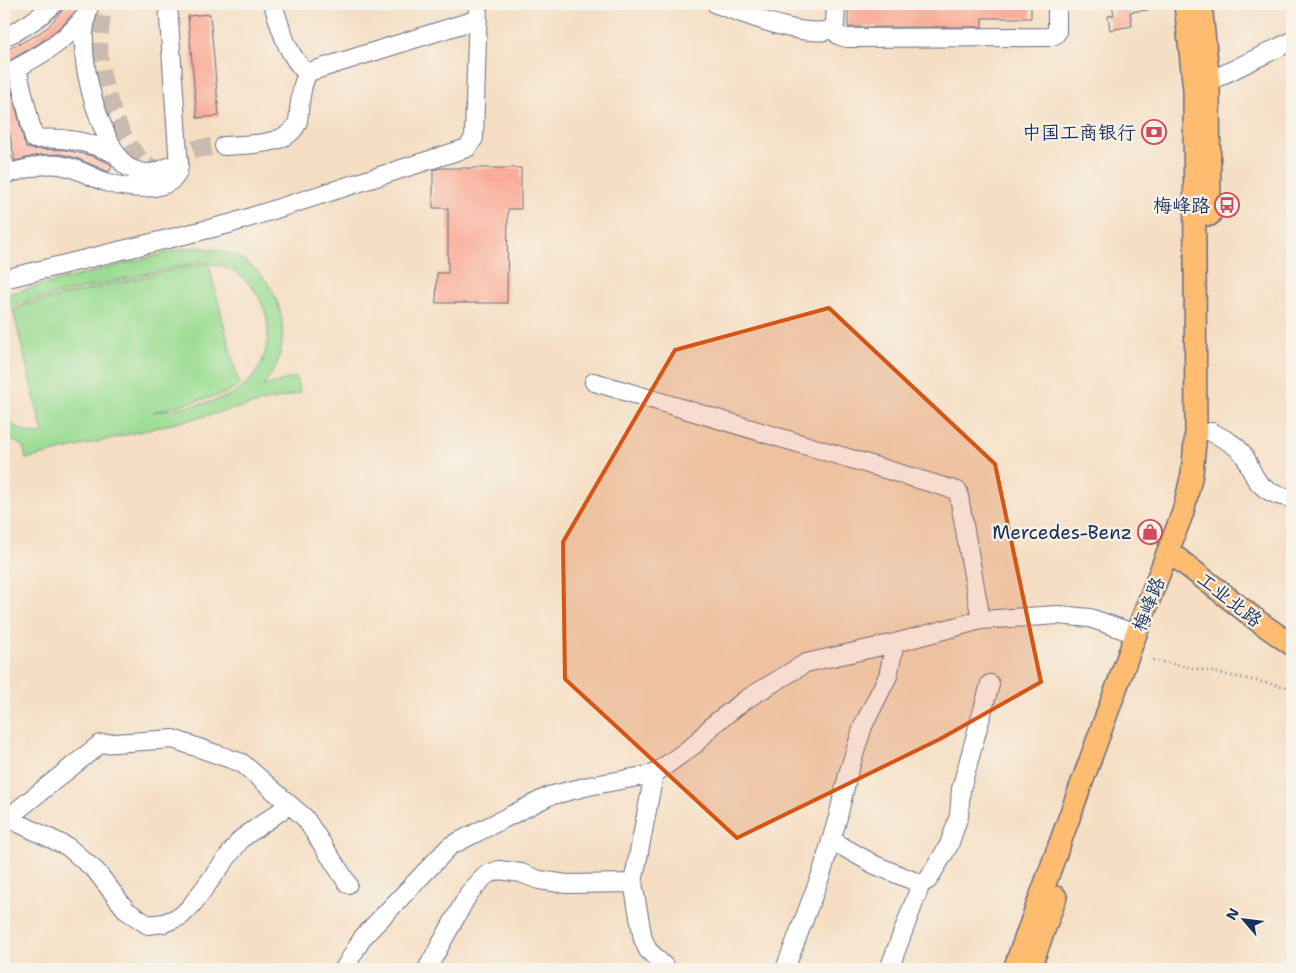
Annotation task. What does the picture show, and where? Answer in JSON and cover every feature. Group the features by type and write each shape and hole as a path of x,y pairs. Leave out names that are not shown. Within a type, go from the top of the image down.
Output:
{"main road":[{"path":"1185,4 1202,86"},
{"path":"1201,4 1202,86"},
{"name":"梅峰路","path":"1014,969 1136,634 1201,501 1208,459 1210,432 1202,86"},
{"name":"梅峰路","path":"1030,969 1139,666 1174,555 1187,498 1194,459 1196,422 1202,86"},
{"name":"工业北路","path":"1174,555 1258,621 1292,645"}],"street":[{"path":"4,37 22,29 54,4"},
{"path":"4,163 6,171 10,173 36,166 60,165 108,183 130,187 162,185 174,180 178,174 178,162 168,4"},
{"path":"273,4 286,43 298,66 308,74"},
{"path":"716,4 798,30 826,31 835,25 836,4"},
{"path":"831,29 847,38 1048,37 1057,32 1057,4"},
{"path":"88,10 84,37 85,65 92,97 116,154 124,164 147,173 153,173 178,162"},
{"path":"88,10 68,36 54,47 18,68 34,138 73,140 95,145 116,154"},
{"path":"4,279 229,224 467,148 474,138 478,11 309,72 303,84 298,122 284,137 275,141 224,146"},
{"path":"1202,86 1292,42"},
{"path":"594,382 958,491 981,620"},
{"path":"1210,432 1234,444 1242,452 1256,480 1264,489 1274,495 1292,498"},
{"path":"344,969 363,937 450,846 549,796 589,786 654,774 694,745 714,724 745,700 806,663 895,643 981,620 1058,615 1090,618 1136,634"},
{"path":"785,969 822,872 863,726 888,676 895,643"},
{"path":"889,969 920,884 928,880 934,872 949,845 959,816 960,789 990,684"},
{"path":"289,805 241,839 192,906 180,916 164,923 148,925 127,911 96,872 68,847 6,819 100,744 173,739 242,763 305,818 348,884"},
{"path":"654,774 634,882 643,939 648,950 667,969"},
{"path":"831,840 875,865 920,884"},
{"path":"427,969 469,893 486,875 499,870 521,873 539,880 567,884 634,882"}],"path":[{"path":"1153,660 1292,688"}],"highlighted area":[{"path":"829,308 995,464 1041,682 940,739 737,838 565,679 563,542 675,350"}],"green space":[{"path":"195,247 233,255 259,273 269,285 276,298 280,313 282,344 277,364 263,386 296,377 300,393 26,459 23,446 4,436 4,418 28,432 43,433 13,310 25,305 198,264 209,265 239,385 224,394 153,412 221,399 238,391 251,379 260,365 266,349 268,332 266,316 260,300 251,286 238,274 219,265 198,262 25,302 13,307 4,316 4,297 11,293"}],"building":[{"path":"68,4 77,9 64,24 40,43 12,59 6,65 24,141 26,147 30,149 65,150 92,156 109,163 112,166 109,172 76,158 60,154 39,155 15,161 4,106 4,51 35,36 48,27"},
{"path":"848,4 1031,4 1031,18 982,18 982,27 848,27"},
{"path":"1112,4 1148,4 1148,10 1130,12 1132,26 1110,30 1108,16 1114,15"},
{"path":"210,14 219,116 197,118 188,16"},
{"path":"441,168 521,168 521,209 508,209 507,303 436,303 437,273 448,273 448,208 433,208 433,170"}],"tunnel":[{"path":"102,16 99,49 103,81 120,128 137,156 147,165 165,169 173,165 185,152 190,150 224,146"}],"place":[{"name":"中国工商银行","path":"1154,132"},
{"name":"梅峰路","path":"1227,205"},
{"name":"Mercedes-Benz","path":"1150,532"}]}
